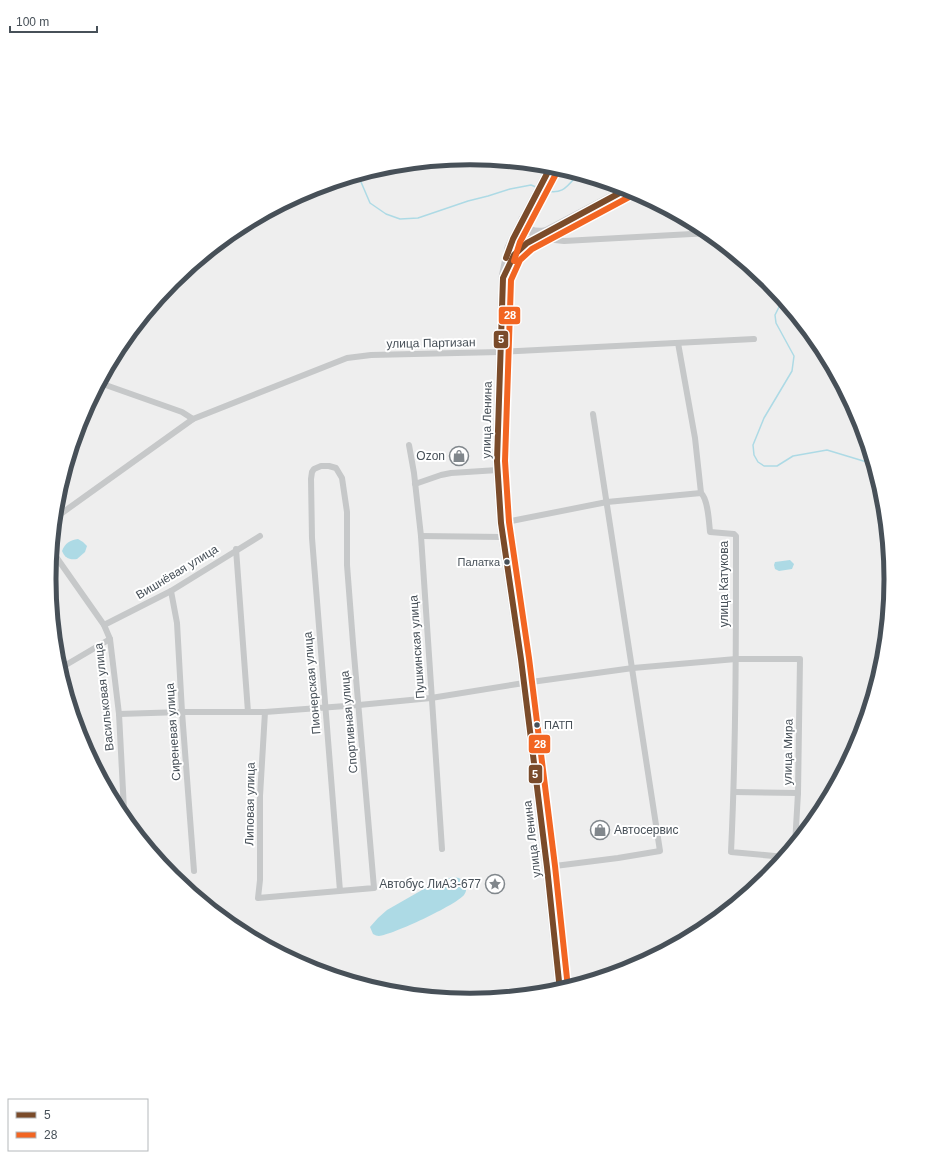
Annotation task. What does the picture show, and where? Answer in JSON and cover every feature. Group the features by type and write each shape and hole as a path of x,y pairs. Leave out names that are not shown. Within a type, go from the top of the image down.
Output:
{"main road":[{"path":"502,278 509,248 548,172"},
{"path":"502,278 509,262 517,250 534,238 620,193"},
{"path":"523,220 526,228 533,232 547,231"},
{"name":"улица Ленина","path":"502,278 498,470 501,523 524,683 547,867 559,984"}],"street":[{"path":"534,238 564,241 699,234"},
{"name":"улица Партизан","path":"62,513 193,419 347,358 371,355 500,352 754,339"},
{"name":"улица Катукова","path":"678,343 695,438 701,493 706,502 710,532 734,534 736,536 734,792 731,852 779,856"},
{"path":"105,385 182,412 193,419"},
{"path":"547,867 660,851 593,414"},
{"name":"Пушкинская улица","path":"409,445 421,536 442,849"},
{"name":"Спортивная улица","path":"258,898 374,888 347,565 347,512 342,478 336,468 329,466 314,468 312,472"},
{"path":"415,484 441,475 498,470"},
{"name":"Пионерская улица","path":"312,472 310,479 312,538 340,891"},
{"path":"501,523 607,502 701,493"},
{"name":"Вишнёвая улица","path":"104,625 171,591 236,549 260,536"},
{"path":"421,536 503,537"},
{"path":"236,549 248,712"},
{"name":"Васильковая улица","path":"57,558 104,625 110,639 119,714 124,806"},
{"name":"Сиреневая улица","path":"171,591 177,623 194,871"},
{"path":"65,665 110,639"},
{"path":"119,714 265,712 359,705 431,698 633,668 736,659"},
{"name":"улица Мира","path":"736,659 800,659 798,793 796,836"},
{"name":"Липовая улица","path":"258,898 260,880 260,796 265,712"},
{"path":"734,792 798,793"}],"water":[{"path":"78,539 87,546 85,552 77,559 68,558 62,551 63,548 68,542"},
{"path":"790,560 794,564 792,569 779,571 775,569 775,562"},
{"path":"453,877 459,878 466,884 466,892 459,900 397,931 379,936 373,934 370,927 387,910 436,882"}],"waterway":[{"path":"543,190 550,192 560,191 564,189 574,178"},
{"path":"360,180 370,203 386,214 400,219 418,218 510,189 531,185 536,187"},
{"path":"780,304 775,315 776,323 794,356 792,371 764,418 753,445 754,455 758,462 764,466 777,466 793,456 827,450 868,462"}],"transit line":[{"name":"5","path":"506,258 513,239 548,172"},
{"name":"28","path":"514,261 520,242 556,174"},
{"name":"5","path":"559,984 547,867 521,659 501,523 497,461 503,278 514,255 527,243 619,193"},
{"name":"28","path":"567,982 555,866 529,658 509,522 505,461 511,280 520,260 532,249 629,197"}],"place":[{"name":"Ozon","path":"459,456"},
{"name":"Палатка","path":"507,562"},
{"name":"ПАТП","path":"537,725"},
{"name":"Автосервис","path":"600,830"},
{"name":"Автобус ЛиАЗ-677","path":"495,884"}]}
